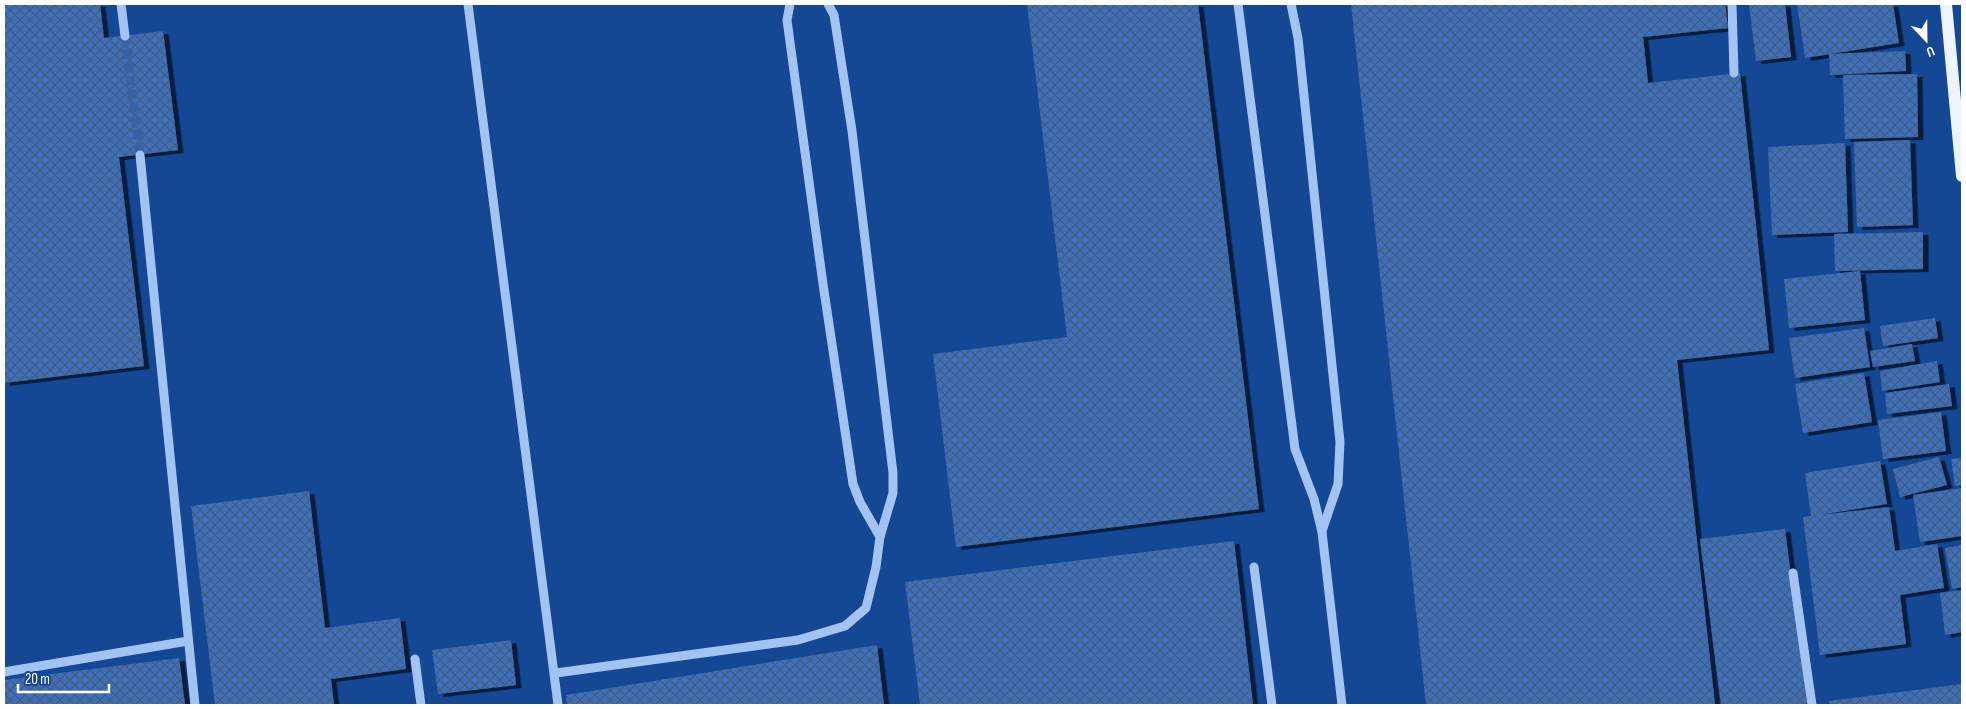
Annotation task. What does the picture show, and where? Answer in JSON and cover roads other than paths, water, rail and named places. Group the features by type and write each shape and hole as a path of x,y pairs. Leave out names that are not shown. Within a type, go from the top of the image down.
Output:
{"main road":[{"path":"1946,4 1962,176"}],"street":[{"path":"121,4 125,36"},
{"path":"468,4 556,674 558,705"},
{"path":"790,4 787,20 802,136 853,484 860,502 880,536"},
{"path":"556,674 798,640 845,626 866,608 876,567 880,536 893,492 893,473 852,131 834,15 828,4"},
{"path":"1238,4 1295,450 1314,500 1322,532 1342,705"},
{"path":"1291,4 1299,48 1340,442 1338,484 1322,532"},
{"path":"1732,4 1734,73"},
{"path":"140,155 195,705"},
{"path":"1254,567 1272,705"},
{"path":"1793,573 1812,705"},
{"path":"4,672 188,641"},
{"path":"415,659 421,705"}],"tunnel":[{"path":"125,36 140,155"}]}
